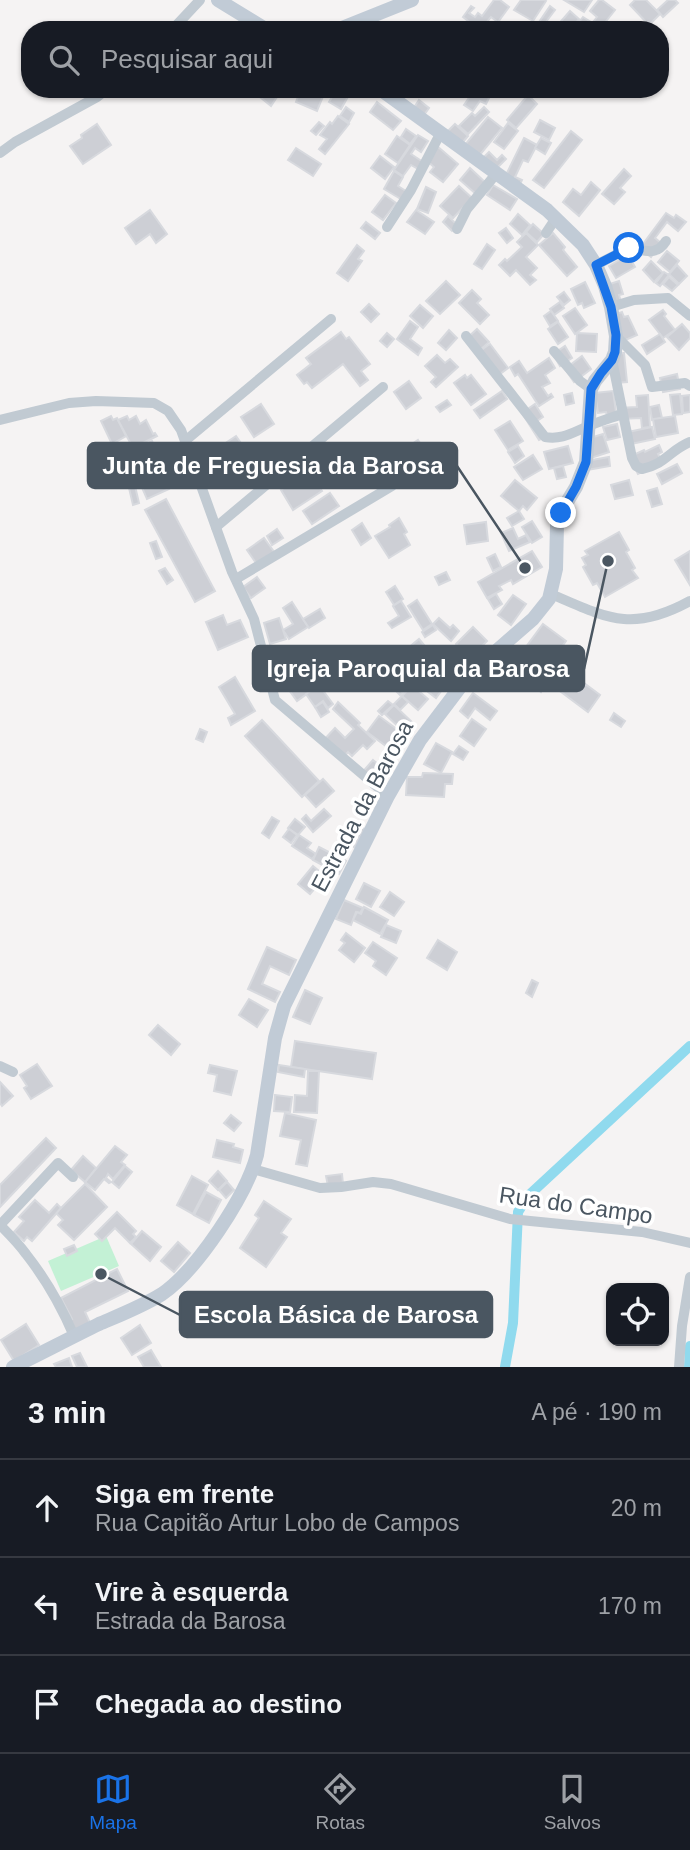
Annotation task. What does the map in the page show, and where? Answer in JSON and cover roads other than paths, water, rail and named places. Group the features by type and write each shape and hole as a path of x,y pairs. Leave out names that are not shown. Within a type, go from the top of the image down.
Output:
{"street":[{"path":"180,21 200,0"},
{"path":"218,0 252,21"},
{"path":"360,21 412,0"},
{"path":"0,153 95,98"},
{"path":"392,98 547,210 583,245 596,265 611,307 616,335 612,360 591,389 580,381 554,351"},
{"path":"387,227 411,190 440,134"},
{"path":"457,229 467,209 496,174"},
{"path":"545,233 556,218"},
{"path":"596,265 629,248 656,252 666,241"},
{"path":"611,307 634,300 668,299 690,316"},
{"path":"185,441 331,319"},
{"path":"616,335 645,365 652,387 685,383 690,386"},
{"path":"466,336 545,437 565,437 622,414"},
{"path":"612,360 622,414 636,466 642,469 655,467 690,442"},
{"path":"216,527 383,387"},
{"name":"Estrada da Barosa","path":"13,1367 160,1295 190,1267 235,1203 253,1169 257,1155 275,1038 284,1006 388,796 421,740 470,674 533,619 545,606 551,594 556,569 557,525 586,462 591,389"},
{"path":"0,420 69,403 96,401 154,403 168,411 181,430 216,527 254,620 275,700 388,796"},
{"path":"236,579 392,486"},
{"path":"551,594 587,610 613,618 632,620 663,615 690,601"},
{"path":"0,1066 13,1072"},
{"path":"73,1177 58,1163 0,1225 26,1254 46,1283 74,1336"},
{"name":"Rua do Campo","path":"253,1169 320,1188 373,1182 391,1184 510,1219 642,1231 690,1243"},
{"path":"679,1367 681,1326 690,1277"}],"waterway":[{"path":"505,1367 513,1323 518,1212 528,1196 690,1046"},
{"path":"689,1367 690,1346"}],"place":[{"name":"Igreja Paroquial da Barosa","path":"608,561"},
{"name":"Junta de Freguesia da Barosa","path":"525,568"},
{"name":"Escola Básica de Barosa","path":"101,1274"}]}
